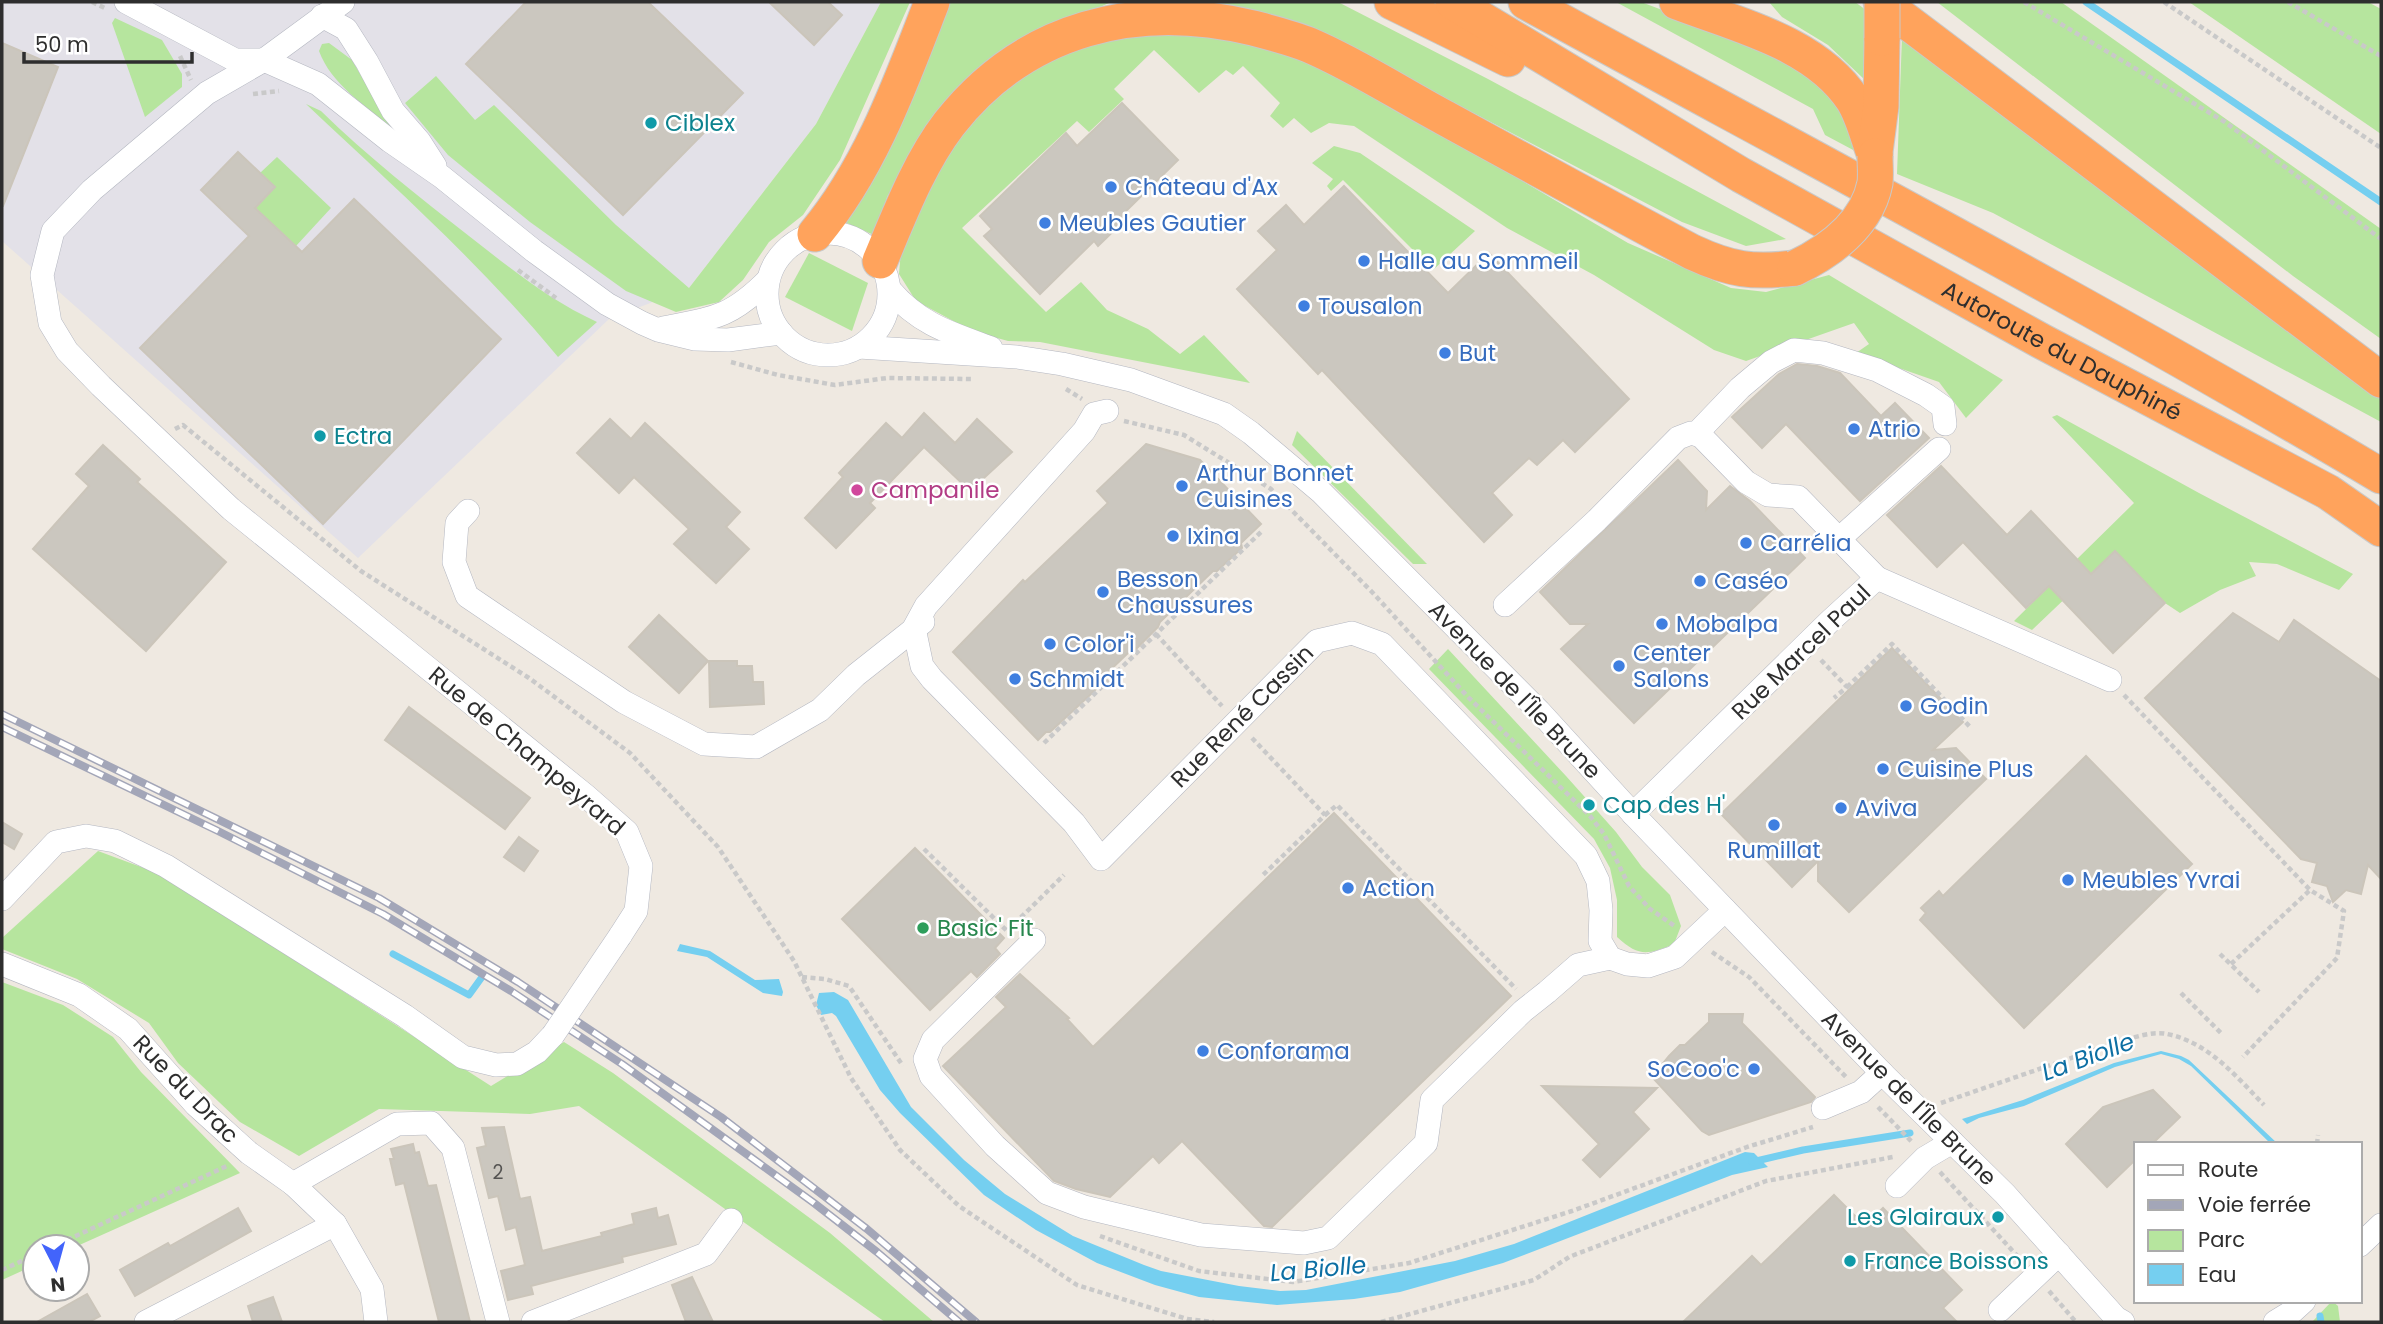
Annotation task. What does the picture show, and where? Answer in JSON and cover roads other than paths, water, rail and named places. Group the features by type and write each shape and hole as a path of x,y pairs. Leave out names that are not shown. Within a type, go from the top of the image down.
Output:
{"highway":[{"path":"815,234 827,220 870,150 932,2"},
{"path":"1392,2 1741,174"},
{"path":"1452,2 1741,174"},
{"path":"1527,2 1957,235 2255,401 2381,476"},
{"path":"1677,2 1804,53 1828,70 1855,103 1875,156"},
{"path":"885,276 904,202 948,126 970,100 1029,52 1069,34 1103,24 1143,17 1178,16 1218,20 1308,45 1716,263 1739,269 1765,271 1795,268 1832,247 1860,217 1875,182 1881,106 1881,2"},
{"path":"1881,2 2381,380"},
{"name":"Autoroute du Dauphiné","path":"1741,174 2043,342 2328,492 2381,529"}],"street":[{"path":"126,2 235,60 264,60 318,84 390,141 442,177 534,251 607,304 642,323 695,339 728,341 781,333"},
{"name":"Rue de Champeyrard","path":"2,900 56,842 86,836 115,841 166,866 405,1016 463,1057 496,1065 517,1064 537,1052 553,1035 636,911 641,866 627,832 585,795 231,509 67,351 50,323 42,275 53,231 92,190 214,90 264,60 343,2"},
{"path":"322,16 346,29 393,111 419,141 442,177"},
{"path":"209,46 215,78 214,90"},
{"path":"834,233 852,237 868,247 885,276 889,307 883,323 873,337 843,354 826,356 809,353 793,345 771,317 767,299 768,280 775,264 785,250 799,240 815,234 834,233"},
{"name":"Avenue de l'Île Brune","path":"885,276 905,307 934,327 1017,357"},
{"path":"660,329 723,315 746,302 768,280"},
{"name":"Avenue de l'Île Brune","path":"859,347 1017,357 1062,364 1131,380 1224,415 1251,433 1321,492 1539,711 1633,814 1882,1073 2005,1194 2119,1321"},
{"path":"1696,434 1740,388 1771,362 1794,350 1823,353 1877,370 1926,395 1942,407 1945,424"},
{"path":"468,511 457,523 454,562 467,596 624,702 704,744 756,747 821,710 856,675 933,615 1003,540 1106,421 1099,407 1131,380"},
{"path":"1505,605 1597,520 1678,438 1691,433 1701,436 1746,482 1768,495 1798,497 1877,579"},
{"path":"1840,538 1938,449"},
{"name":"Rue Marcel Paul","path":"1633,814 1830,621 1877,579 2110,680"},
{"name":"Rue René Cassin","path":"914,628 922,666 932,679 1074,823 1101,859 1317,641 1352,633 1382,644 1586,856 1598,881 1600,941 1610,958"},
{"path":"1034,940 933,1040 925,1059 931,1076 995,1146 1047,1193 1084,1207 1201,1236 1304,1243 1328,1238 1426,1143 1432,1100 1523,1011 1578,965 1610,958 1627,964 1648,966 1675,957 1725,910"},
{"name":"Rue du Drac","path":"2,964 79,995 128,1029 196,1105 249,1153 293,1184 335,1224 372,1289 376,1322"},
{"path":"1825,1115 1863,1102 1882,1073"},
{"path":"293,1184 397,1124 431,1123 453,1147 498,1322"},
{"path":"1897,1186 1923,1154 1952,1142"},
{"path":"533,1322 706,1254 731,1220"},
{"path":"150,1321 335,1224"},
{"path":"2362,1243 2381,1225"},
{"path":"2000,1310 2059,1254"}],"water":[{"path":"680,944 710,951 755,980 779,979 782,996 763,993 707,957 677,951"},
{"path":"834,992 848,1000 911,1107 964,1160 1005,1194 1073,1236 1144,1265 1161,1271 1239,1286 1280,1291 1306,1290 1455,1261 1514,1244 1745,1152 1754,1153 1768,1167 1732,1175 1503,1263 1400,1292 1354,1299 1277,1305 1199,1297 1155,1285 1097,1263 1036,1230 984,1195 880,1090 836,1016 832,1013 821,1015 816,1005 819,993"},
{"path":"2161,1051 2181,1056 2189,1060 2276,1142 2269,1142 2191,1066 2161,1054 2115,1067 2024,1106 1979,1118 1967,1124 1962,1119 2023,1100 2114,1063"}],"waterway":[{"path":"2086,2 2381,202"},
{"path":"393,954 469,995 482,977"},
{"name":"La Biolle","path":"1752,1162 1803,1150 1910,1133"},
{"name":"La Biolle","path":"2320,1316 2321,1322"}],"railway":[{"path":"2,714 379,898 518,982 721,1117 867,1229 976,1322"},
{"path":"2,727 383,914 511,991 622,1064 814,1203 959,1322"}],"place":[{"name":"Ciblex","path":"651,123"},
{"name":"Château d'Ax","path":"1111,187"},
{"name":"Meubles Gautier","path":"1045,223"},
{"name":"Halle au Sommeil","path":"1364,261"},
{"name":"Tousalon","path":"1304,306"},
{"name":"But","path":"1445,353"},
{"name":"Atrio","path":"1854,429"},
{"name":"Ectra","path":"320,436"},
{"name":"Arthur Bonnet Cuisines","path":"1182,486"},
{"name":"Campanile","path":"857,490"},
{"name":"Ixina","path":"1173,536"},
{"name":"Carrélia","path":"1746,543"},
{"name":"Caséo","path":"1700,581"},
{"name":"Besson Chaussures","path":"1103,592"},
{"name":"Mobalpa","path":"1662,624"},
{"name":"Color'i","path":"1050,644"},
{"name":"Center Salons","path":"1619,666"},
{"name":"Schmidt","path":"1015,679"},
{"name":"Godin","path":"1906,706"},
{"name":"Cuisine Plus","path":"1883,769"},
{"name":"Cap des H'","path":"1589,805"},
{"name":"Aviva","path":"1841,808"},
{"name":"Rumillat","path":"1774,825"},
{"name":"Meubles Yvrai","path":"2068,880"},
{"name":"Action","path":"1348,888"},
{"name":"Basic' Fit","path":"923,928"},
{"name":"Conforama","path":"1203,1051"},
{"name":"SoCoo'c","path":"1754,1069"},
{"name":"Les Glairaux","path":"1998,1217"},
{"name":"France Boissons","path":"1850,1261"}]}
